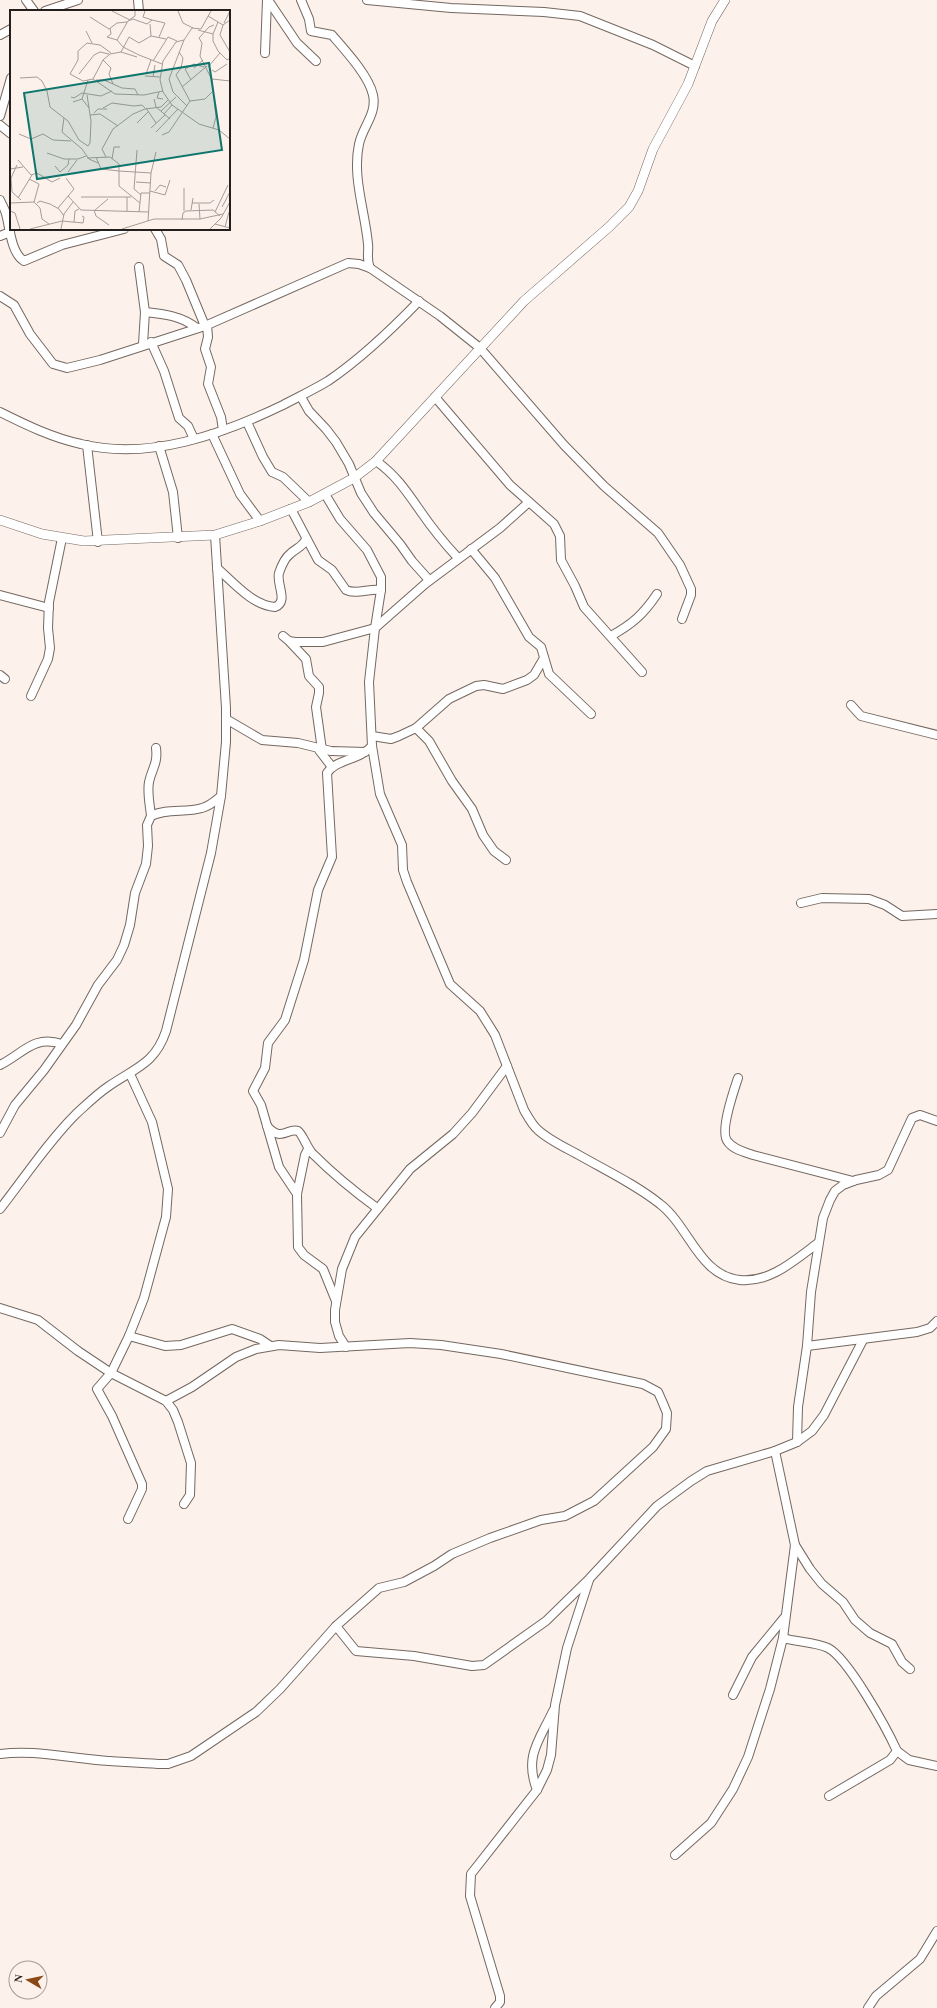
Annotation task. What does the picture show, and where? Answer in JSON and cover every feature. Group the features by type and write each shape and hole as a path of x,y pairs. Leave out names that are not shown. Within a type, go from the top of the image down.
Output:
{"street":[{"path":"26,0 33,10"},
{"path":"48,10 78,0"},
{"path":"138,0 139,10"},
{"path":"265,53 268,0"},
{"path":"268,0 297,43 316,61"},
{"path":"301,0 309,19 311,31 332,35 358,68 373,94 375,106 361,137 357,161 362,212 368,245 367,260 370,268"},
{"path":"366,0 451,8 544,12 580,16 653,45 695,66"},
{"path":"0,520 62,538 98,542 215,535 291,510 354,478 376,461 524,301 609,227 629,206 638,191 653,150 685,90 712,20 725,0"},
{"path":"0,35 10,30"},
{"path":"0,116 10,81"},
{"path":"0,125 10,133"},
{"path":"0,200 6,214 10,232 18,255 24,261 62,245 120,230"},
{"path":"156,230 161,239 164,256 177,263 186,280 208,337 205,349 211,367 208,384 221,416 223,430"},
{"path":"0,236 10,232"},
{"path":"0,296 14,305 24,326 53,364 59,367 74,366 203,326 348,263 359,264 370,268 419,301 480,348 564,445 604,486 658,533 680,565 691,589 691,595 682,619"},
{"path":"139,267 145,312 147,343 164,371 179,418 188,426 194,439"},
{"path":"0,412 45,433 87,445 126,448 160,446 194,439 247,422 301,397 328,381 356,360 419,301"},
{"path":"145,312 174,316 203,326"},
{"path":"301,397 309,412 326,428 336,442 374,513 429,580"},
{"path":"435,397 457,424 488,457 498,472 554,524 560,536 561,560 584,607 642,672"},
{"path":"247,422 263,457 272,472 283,478 309,502"},
{"path":"212,434 240,494 260,521"},
{"path":"87,445 98,542"},
{"path":"160,446 173,492 178,538"},
{"path":"376,461 401,483 428,521 458,558"},
{"path":"324,494 340,519 370,554 381,577 382,590 375,628 368,698 372,736 369,749 380,794 402,844 403,870 407,882 450,984 485,1019 495,1035 524,1110 537,1130 638,1188 662,1205 710,1267 722,1274 738,1280 752,1280 764,1277 780,1270 818,1243"},
{"path":"332,768 321,750 316,707 319,687 309,676 306,659 286,638 323,642 375,628 429,580 515,516 529,502"},
{"path":"291,510 318,560 332,570 346,590 355,592 368,589 382,590"},
{"path":"0,1209 76,1114 96,1096 130,1074 156,1054 162,1044 202,892 221,796 226,742 226,719 215,535"},
{"path":"31,696 48,658 50,648 49,608 62,538"},
{"path":"218,568 246,594 260,603 275,607 281,603 282,599 278,580 282,566 289,554 303,545 306,539"},
{"path":"471,549 495,578 529,637 539,644 549,674 591,714"},
{"path":"610,636 635,621 646,611 657,594"},
{"path":"0,595 49,608"},
{"path":"372,736 391,739 416,728 449,699 476,686 484,685 503,689 527,680 534,675 544,658"},
{"path":"851,705 861,716 937,735"},
{"path":"226,719 262,740 298,743 321,750 369,749"},
{"path":"416,728 429,741 452,781 472,809 483,835 494,850 506,860"},
{"path":"0,1133 15,1105 76,1025 98,985 111,970 124,945 130,925 135,892 148,855 147,825 151,816 149,790 151,775 157,762 156,748"},
{"path":"297,1194 279,1167 261,1105 253,1091 266,1068 268,1043 285,1020 304,960 318,890 332,857 327,773 332,768 369,749"},
{"path":"151,816 167,812 201,809 211,804 221,796"},
{"path":"801,903 822,898 869,899 885,905 902,916 937,914"},
{"path":"0,1065 34,1043 45,1041 62,1044"},
{"path":"346,1347 338,1336 335,1322 336,1301 342,1269 349,1248 355,1237 410,1169 453,1134 472,1113 508,1066"},
{"path":"128,1519 142,1489 142,1484 112,1416 97,1388 111,1374 129,1336 148,1285 166,1217 169,1199 152,1122 130,1074"},
{"path":"738,1078 728,1116 725,1136 727,1142 739,1150 853,1181"},
{"path":"797,1442 798,1407 806,1346 810,1292 823,1218 830,1200 839,1188 853,1181 879,1175 888,1170 912,1118 920,1114 937,1121"},
{"path":"267,1126 272,1132 278,1134 298,1131 308,1149 350,1188 378,1208"},
{"path":"308,1149 305,1155 297,1194 298,1247 304,1255 323,1269 336,1301"},
{"path":"0,1308 38,1320 111,1374 166,1401 176,1416 191,1463 190,1495 184,1504"},
{"path":"806,1346 917,1332 930,1328 937,1321"},
{"path":"129,1336 165,1346 181,1345 232,1329 260,1340 268,1345"},
{"path":"336,1626 356,1651 414,1656 472,1666 484,1665 546,1621 589,1579 657,1506 691,1481 706,1472 775,1451 797,1442 818,1426 863,1340"},
{"path":"0,1754 39,1752 89,1759 158,1764 180,1761 211,1743 256,1712 280,1689 336,1626 379,1588 404,1582 434,1566 452,1554 490,1538 541,1520 565,1516 594,1501 653,1447 666,1429 667,1413 658,1392 643,1384 501,1354 472,1349 410,1343 346,1347 268,1345 236,1357 192,1387 166,1401"},
{"path":"675,1855 711,1823 733,1789 748,1757 765,1708 783,1638 795,1545 775,1451"},
{"path":"795,1545 810,1569 822,1584 843,1602 855,1620 870,1632 892,1644 902,1662 910,1669"},
{"path":"495,2008 500,2002 500,1996 470,1896 470,1881 475,1868 537,1790 547,1770 551,1755 555,1705 571,1632 589,1579"},
{"path":"732,1695 752,1657 786,1615"},
{"path":"783,1638 823,1646 835,1653 875,1708 897,1751 909,1760 937,1766"},
{"path":"537,1790 532,1778 531,1762 537,1744 555,1705"},
{"path":"829,1796 890,1760 897,1751"},
{"path":"868,2008 876,1996 920,1959 937,1931"}]}
